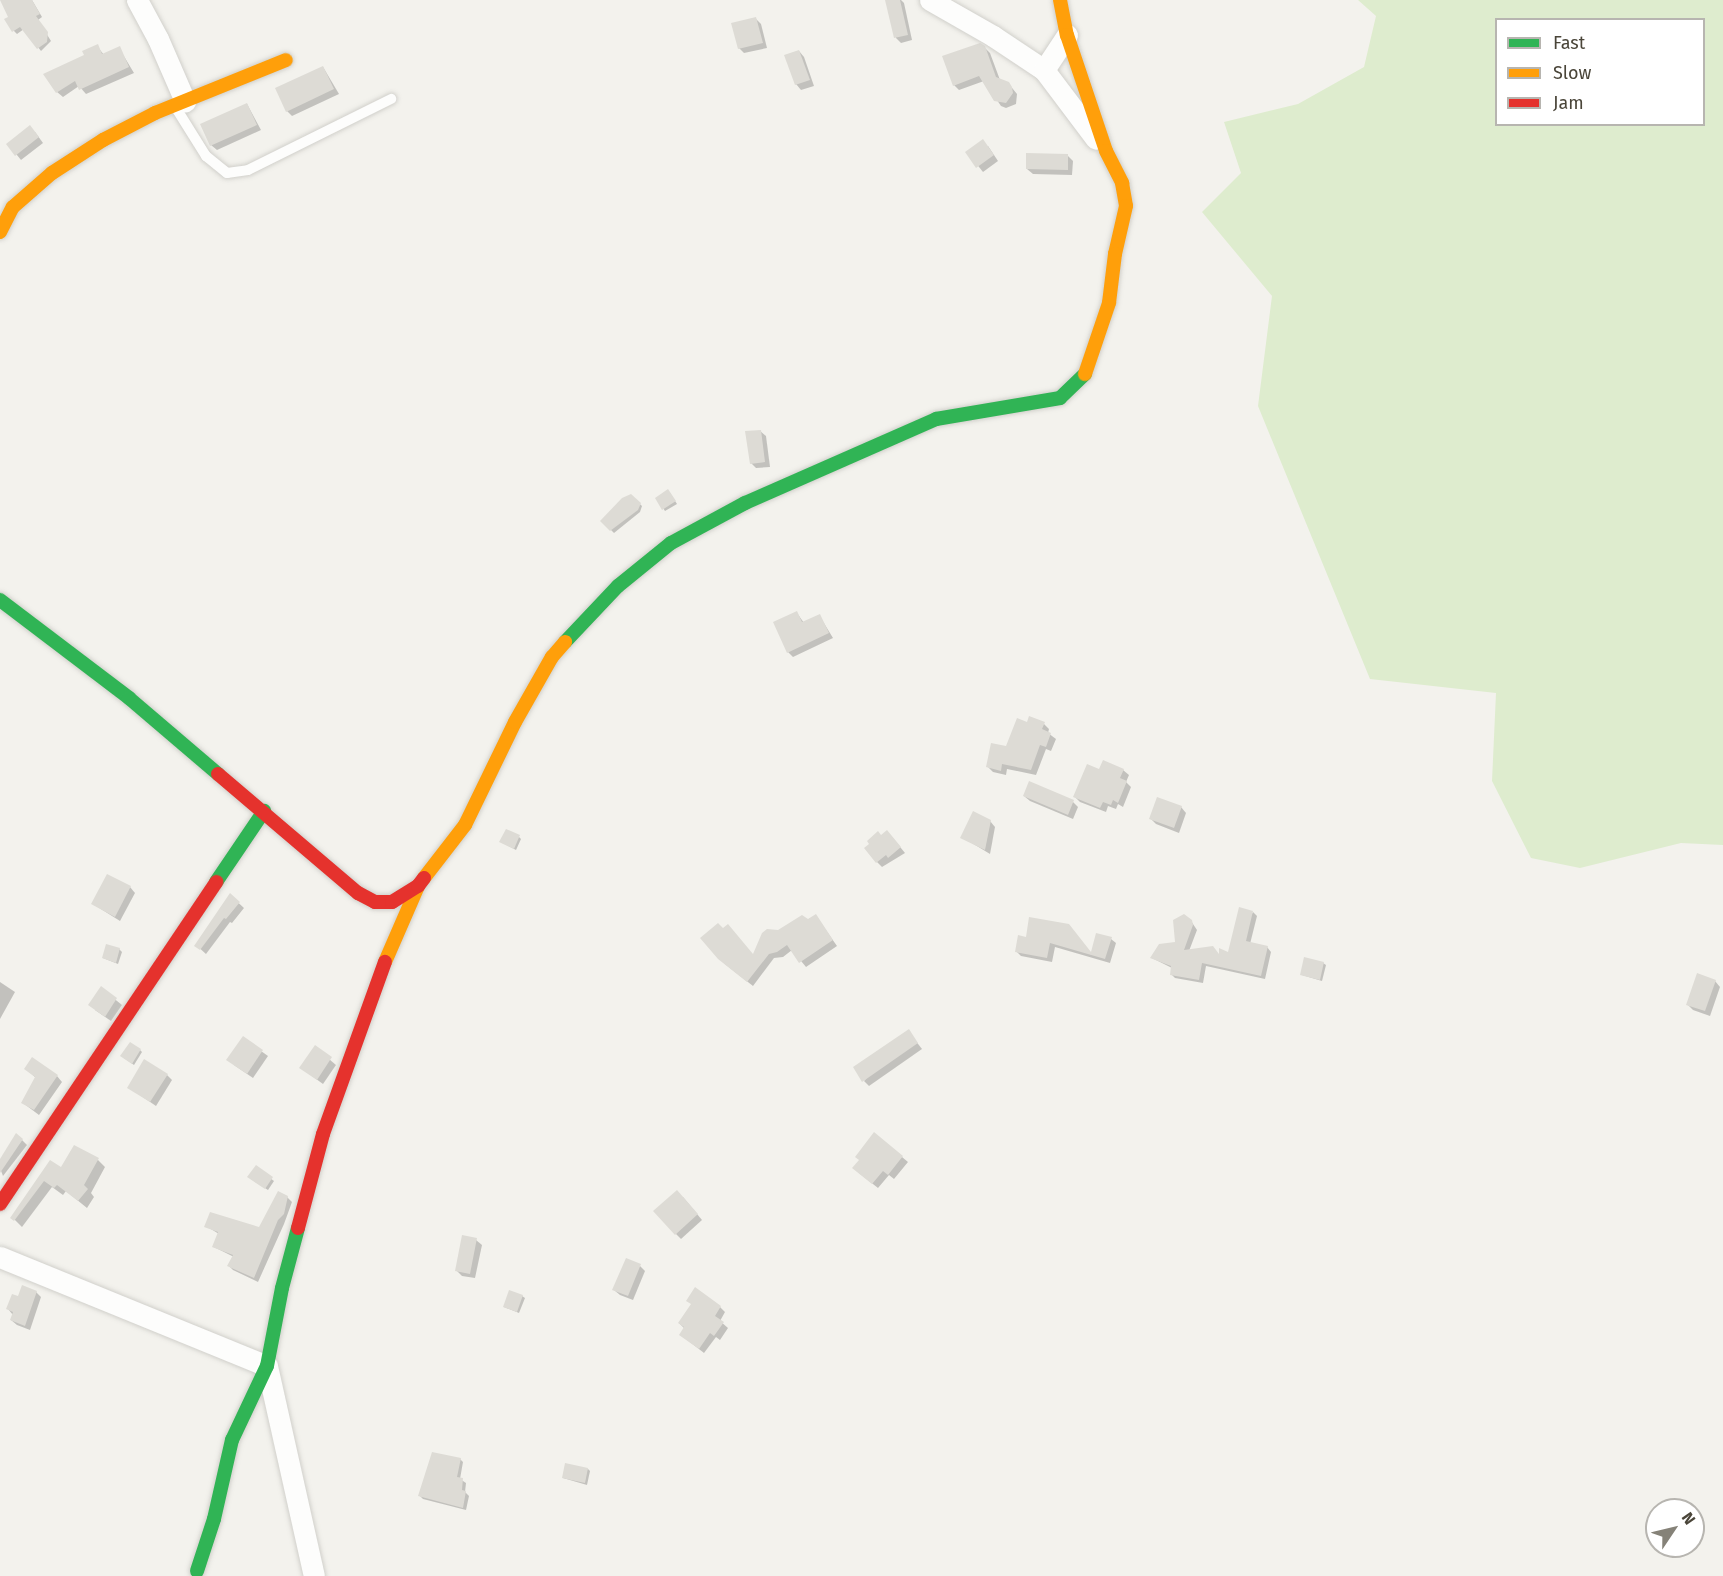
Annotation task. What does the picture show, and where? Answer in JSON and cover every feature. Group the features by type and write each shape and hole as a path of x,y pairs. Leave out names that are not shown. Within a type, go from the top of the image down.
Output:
{"street":[{"path":"137,0 158,39 180,103"},
{"path":"930,0 993,36 1044,70 1107,151"},
{"path":"197,1571 214,1519 232,1440 267,1366 282,1288 323,1134 377,982 417,886 465,825 515,722 552,657 618,586 671,543 745,503 936,419 1060,398 1086,373 1109,303 1115,254 1126,206 1122,183 1107,151 1067,35 1060,0"},
{"path":"1044,70 1067,35"},
{"path":"0,232 7,202 103,140 180,103 286,60"},
{"path":"0,600 129,698 264,811 358,894 375,902 393,902 417,886"},
{"path":"0,1204 264,811"},
{"path":"0,1257 267,1366"},
{"path":"267,1366 314,1576"}],"lane":[{"path":"180,103 206,156 226,172 248,170 391,99"}],"green space":[{"path":"1358,0 1723,0 1723,845 1681,843 1580,868 1531,858 1492,781 1496,693 1370,679 1258,406 1272,296 1202,212 1241,173 1224,122 1298,104 1364,67 1376,16"}],"building":[{"path":"0,0 32,0 40,14 36,16 48,32 47,42 37,49 20,27 12,32 4,19 8,17"},
{"path":"885,0 900,0 908,35 894,38"},
{"path":"756,17 763,43 738,49 731,23"},
{"path":"980,43 985,46 996,77 1009,82 1012,87 1013,93 1006,103 994,101 979,76 953,86 942,56"},
{"path":"98,44 102,54 120,46 129,67 79,90 75,81 56,93 43,74 84,55 82,51"},
{"path":"799,50 810,80 795,85 784,55"},
{"path":"323,66 334,89 286,112 275,88"},
{"path":"247,103 257,125 210,146 200,124"},
{"path":"30,125 39,137 15,156 6,144"},
{"path":"983,139 994,155 976,168 965,152"},
{"path":"1026,153 1068,154 1068,170 1026,169"},
{"path":"761,430 765,462 750,464 745,431"},
{"path":"668,489 676,501 662,510 655,498"},
{"path":"631,494 641,503 638,510 610,531 600,521 622,498"},
{"path":"797,611 802,622 820,614 829,633 787,653 773,622"},
{"path":"1029,716 1045,722 1042,729 1051,733 1046,747 1040,745 1031,770 1002,764 1001,771 986,767 991,743 1006,746 1017,718 1027,722"},
{"path":"1103,760 1124,769 1120,778 1127,781 1118,803 1113,800 1111,805 1103,802 1100,808 1073,797 1087,764 1099,769"},
{"path":"1029,781 1074,800 1068,815 1023,796"},
{"path":"1157,797 1182,806 1174,828 1149,819"},
{"path":"973,811 991,820 985,850 960,838"},
{"path":"506,829 520,835 514,849 499,842"},
{"path":"887,830 901,847 888,858 886,855 876,863 864,848 869,844 867,841 878,831 881,835"},
{"path":"107,874 131,886 115,917 91,904"},
{"path":"230,893 240,902 226,919 224,918 200,950 194,946"},
{"path":"1239,907 1253,911 1246,941 1268,946 1261,976 1202,963 1199,980 1170,975 1171,966 1150,958 1159,944 1175,942 1173,920 1184,914 1192,920 1193,925 1184,950 1213,946 1219,954 1219,948 1228,952"},
{"path":"816,914 833,940 799,963 787,945 769,954 747,982 718,959 700,938 718,923 723,928 728,924 753,954 762,933 767,929 778,930 802,915 808,919"},
{"path":"1029,917 1069,924 1091,952 1096,933 1112,937 1105,959 1050,943 1047,958 1015,952 1018,935 1026,937"},
{"path":"106,944 120,948 116,963 102,958"},
{"path":"1304,957 1324,962 1320,980 1300,975"},
{"path":"1697,973 1716,980 1705,1011 1686,1005"},
{"path":"101,986 117,998 105,1017 88,1005"},
{"path":"909,1029 918,1043 862,1082 853,1067"},
{"path":"243,1036 263,1050 247,1074 226,1060"},
{"path":"130,1042 141,1049 132,1064 120,1056"},
{"path":"315,1045 332,1057 317,1080 299,1068"},
{"path":"32,1057 58,1075 34,1110 21,1103 35,1077 24,1069"},
{"path":"144,1059 168,1074 150,1102 127,1088"},
{"path":"874,1132 903,1156 888,1175 883,1171 872,1184 852,1168 859,1160 855,1157"},
{"path":"16,1133 23,1139 0,1173 0,1159"},
{"path":"74,1145 99,1158 84,1185 88,1189 78,1201 57,1185 54,1188 44,1181 14,1221 10,1218 50,1160 61,1167"},
{"path":"256,1165 273,1177 265,1189 247,1177"},
{"path":"677,1190 698,1214 675,1235 653,1211"},
{"path":"278,1191 288,1196 284,1214 278,1220 254,1278 227,1266 233,1255 212,1247 218,1232 204,1227 210,1212 259,1227"},
{"path":"462,1235 477,1238 470,1274 455,1271"},
{"path":"626,1258 641,1264 628,1296 612,1290"},
{"path":"22,1285 37,1291 25,1326 10,1320 13,1312 6,1309 12,1294 18,1296"},
{"path":"695,1287 721,1306 715,1316 724,1322 714,1336 710,1333 699,1349 679,1335 684,1327 678,1323 691,1304 686,1301"},
{"path":"509,1290 523,1295 517,1312 503,1307"},
{"path":"432,1452 461,1458 457,1477 463,1478 462,1490 466,1491 463,1508 418,1496"},
{"path":"565,1463 588,1468 585,1483 562,1478"}],"traffic: fast":[{"path":"565,642 618,586 671,543 745,503 936,419 1060,398 1085,374"},
{"path":"0,600 129,698 218,774"},
{"path":"216,882 264,811"},
{"path":"197,1571 214,1519 232,1440 267,1366 282,1288 298,1228"}],"traffic: slow":[{"path":"1060,0 1067,35 1106,151 1122,183 1126,206 1115,254 1109,303 1085,374"},
{"path":"0,232 13,207 52,173 103,140 155,113 286,60"},
{"path":"424,878 465,825 515,722 552,657 565,642"},
{"path":"385,962 418,886"}],"traffic: jam":[{"path":"218,774 358,893 375,902 392,902 418,886 424,878"},
{"path":"0,1204 216,882"},
{"path":"298,1228 323,1134 385,962"}]}
